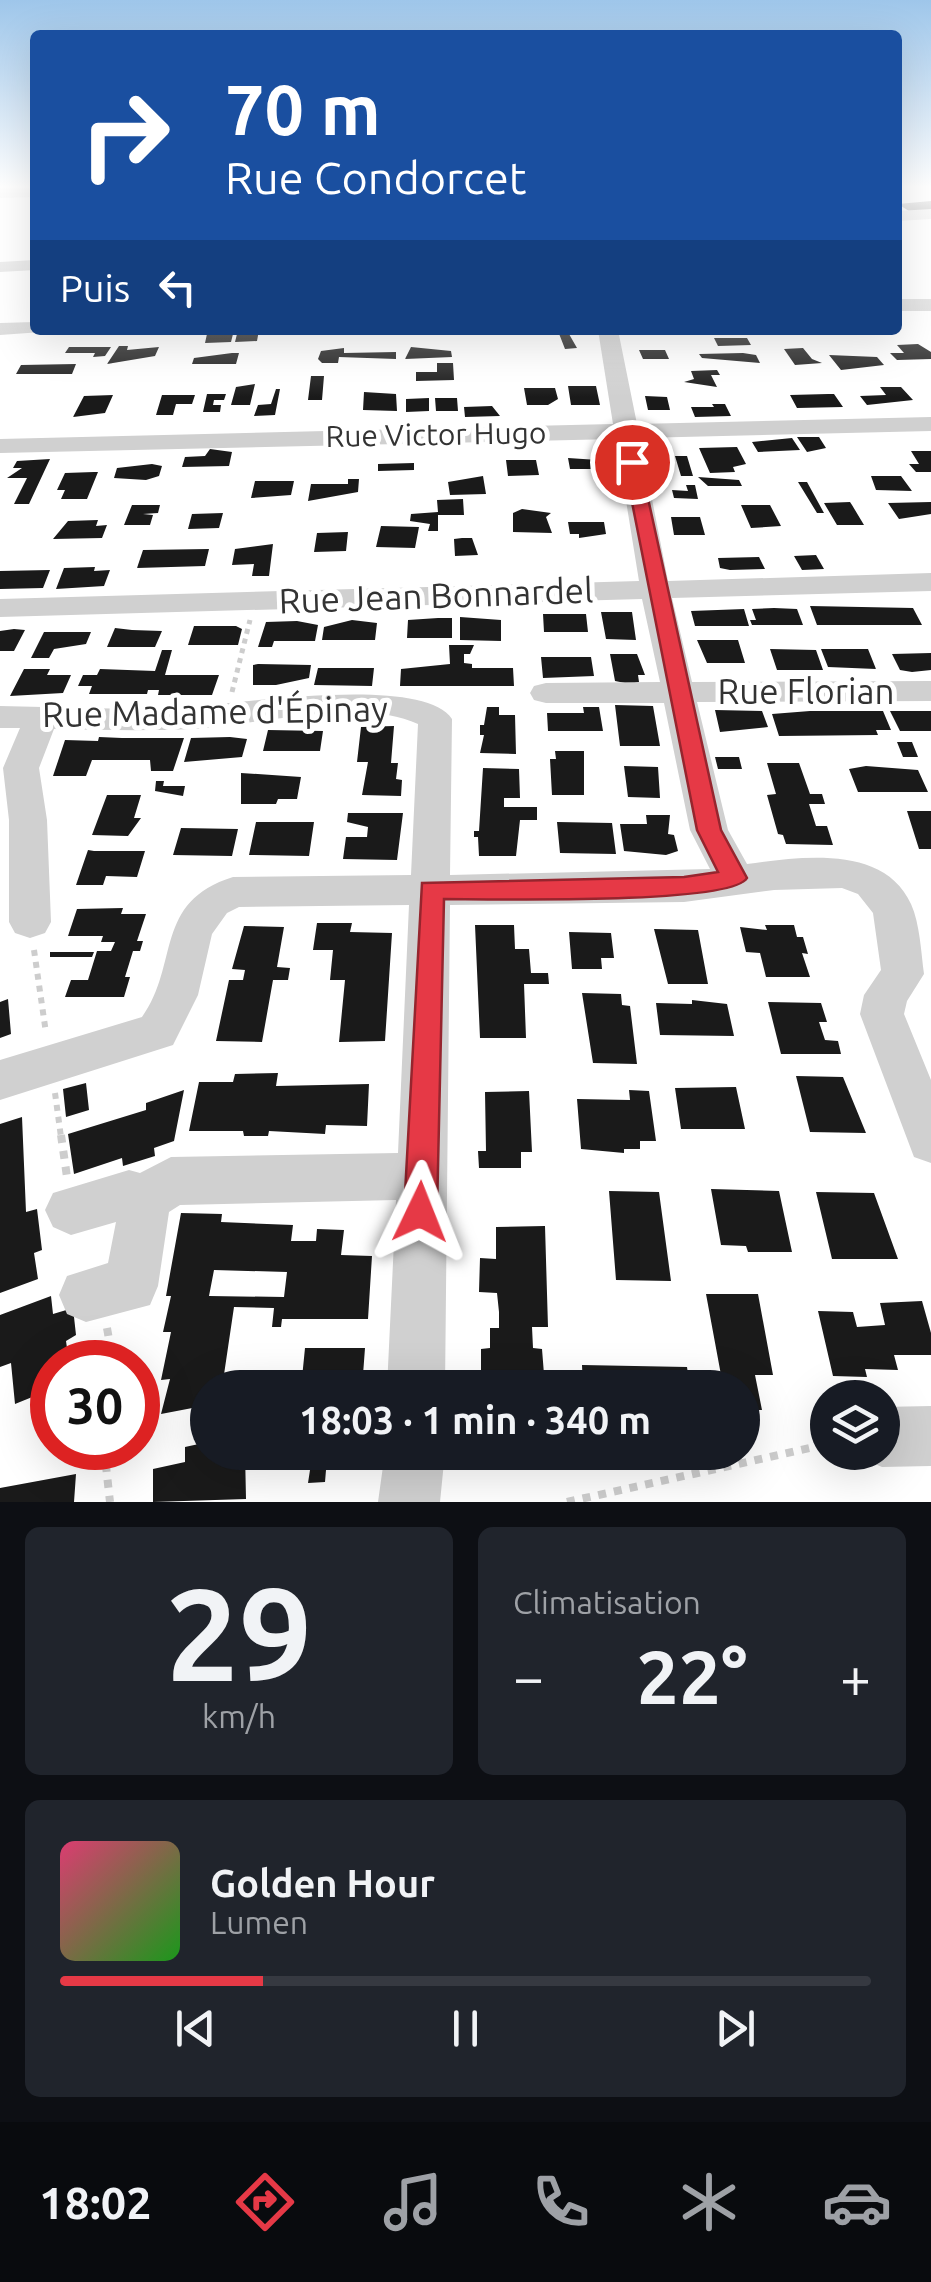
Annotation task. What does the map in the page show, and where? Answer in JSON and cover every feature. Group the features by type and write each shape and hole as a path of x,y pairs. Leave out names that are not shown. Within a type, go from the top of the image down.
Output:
{"street":[{"path":"0,267 30,265"},
{"path":"902,306 931,305"},
{"path":"0,328 30,328"},
{"path":"609,335 655,590 709,830 734,878"},
{"name":"Rue Victor Hugo","path":"0,446 931,424"},
{"name":"Rue Jean Bonnardel","path":"0,608 931,582"},
{"name":"Rue Florian","path":"546,693 931,691"},
{"name":"Rue Madame d'Épinay","path":"0,717 226,714 270,708 407,708 436,719 431,890"},
{"path":"30,922 28,820 21,768 42,718"},
{"path":"0,1080 157,1032 172,1012 194,922 221,896 246,890 684,887 734,878 845,873 872,884 893,908 917,979 886,995 882,1014 931,1141"},
{"path":"416,1370 431,890"},
{"path":"109,1290 146,1199 171,1182 194,1178 421,1176"},
{"path":"72,1210 129,1194 146,1199"},
{"path":"900,1437 931,1436"},
{"path":"409,1502 413,1470"}],"path":[{"path":"226,714 255,601"},
{"path":"30,922 72,1210"},
{"path":"567,1502 810,1448"},
{"path":"106,1470 110,1502"}],"building":[{"path":"207,335 233,335 231,342 205,343"},
{"path":"237,335 258,335 257,341 235,342"},
{"path":"560,335 570,335 577,348 565,349"},
{"path":"714,338 747,338 751,345 718,346"},
{"path":"918,344 931,352 931,359 897,360 890,353 904,353 897,345"},
{"path":"119,346 128,346 127,350 159,347 155,356 107,364"},
{"path":"69,347 111,347 105,356 93,357 95,353 65,353"},
{"path":"411,347 451,351 452,357 405,359"},
{"path":"344,348 344,353 396,352 396,359 339,357 338,363 322,363 318,359 321,351"},
{"path":"803,348 812,359 822,363 795,365 784,349"},
{"path":"639,350 665,350 669,359 643,359"},
{"path":"239,353 236,364 192,364 194,358"},
{"path":"699,354 756,355 760,363 702,358"},
{"path":"829,355 877,357 884,365 841,370"},
{"path":"437,363 453,363 454,380 416,381 416,372 437,372"},
{"path":"76,364 72,374 16,374 21,365"},
{"path":"717,370 720,375 711,375 717,387 684,382 694,379 691,371"},
{"path":"311,376 324,376 322,400 308,400"},
{"path":"255,384 250,405 231,405 236,387"},
{"path":"568,386 596,386 600,405 571,405"},
{"path":"880,387 901,387 913,400 867,405 860,396 886,395"},
{"path":"524,388 555,388 558,399 548,405 527,405"},
{"path":"276,389 280,389 275,415 254,416 258,405 271,404"},
{"path":"364,392 396,394 397,411 363,410"},
{"path":"207,394 226,394 224,400 214,400 213,405 221,405 220,412 203,412"},
{"path":"834,394 843,407 797,408 790,395"},
{"path":"113,395 105,413 73,417 84,396"},
{"path":"162,395 195,395 192,404 176,404 173,415 156,415"},
{"path":"645,396 667,397 670,410 648,410"},
{"path":"429,398 429,411 406,412 406,399"},
{"path":"435,398 457,398 458,411 436,411"},
{"path":"712,404 725,404 731,416 695,417 691,407 714,407"},
{"path":"492,406 500,416 465,417 464,407"},
{"path":"797,437 819,437 826,448 807,452"},
{"path":"792,438 800,450 758,452 752,442"},
{"path":"737,447 746,464 733,467 735,472 710,473 699,448"},
{"path":"210,449 232,452 229,466 182,467 185,457 205,456"},
{"path":"911,451 931,451 931,472 916,472 909,464 919,464"},
{"path":"675,456 687,456 693,476 681,476"},
{"path":"568,458 598,460 600,469 570,469"},
{"path":"50,459 29,504 14,504 27,478 7,478 22,468 13,468 17,461"},
{"path":"506,460 536,460 539,475 508,476"},
{"path":"414,463 414,470 378,471 378,464"},
{"path":"162,466 159,476 146,480 114,478 117,468"},
{"path":"98,472 87,499 61,499 65,490 57,490 65,473"},
{"path":"483,476 486,494 450,495 448,482"},
{"path":"871,476 901,476 912,491 876,490"},
{"path":"698,477 739,480 742,486 708,486"},
{"path":"348,479 359,479 358,492 308,501 311,484 348,484"},
{"path":"255,481 294,481 291,495 251,498"},
{"path":"798,482 807,482 824,513 817,513"},
{"path":"686,485 695,485 698,499 674,498 672,490 688,491"},
{"path":"463,499 464,515 438,515 438,531 428,531 430,524 410,521 411,514 438,512 437,500"},
{"path":"850,502 864,525 837,525 824,503"},
{"path":"931,502 931,514 899,519 888,503"},
{"path":"132,505 160,505 158,513 143,514 153,515 150,525 124,525"},
{"path":"741,505 770,505 781,526 751,528"},
{"path":"522,509 551,513 546,517 552,533 513,532 513,513"},
{"path":"223,513 219,528 188,529 192,514"},
{"path":"671,517 700,517 705,535 674,535"},
{"path":"98,520 96,526 107,525 102,538 53,539 68,521"},
{"path":"568,522 604,522 606,534 579,538 579,534 570,534"},
{"path":"381,526 419,527 415,548 376,547"},
{"path":"348,532 346,551 314,552 317,533"},
{"path":"472,538 478,555 455,556 454,539"},
{"path":"273,544 269,576 252,576 254,564 232,565 235,549"},
{"path":"209,549 205,566 137,568 143,550"},
{"path":"816,555 824,569 802,570 794,556"},
{"path":"759,557 765,569 720,568 718,558"},
{"path":"95,567 94,571 110,570 104,586 56,589 64,568"},
{"path":"50,570 43,588 0,589 0,571"},
{"path":"810,606 913,608 922,625 817,625"},
{"path":"744,609 749,626 695,626 691,611"},
{"path":"752,609 797,609 803,625 752,625 750,620 756,620"},
{"path":"601,612 632,612 636,640 606,639"},
{"path":"543,614 586,614 588,632 544,632"},
{"path":"460,617 501,620 501,641 460,640"},
{"path":"452,618 452,638 407,638 408,620"},
{"path":"352,620 377,623 375,640 322,640 324,627"},
{"path":"266,622 318,625 315,641 274,641 272,647 258,647"},
{"path":"194,626 242,629 238,645 188,645"},
{"path":"115,628 162,631 155,647 107,647"},
{"path":"25,630 14,651 0,651 0,631"},
{"path":"44,632 91,632 86,644 54,649 49,658 31,658"},
{"path":"697,640 738,640 745,663 707,663"},
{"path":"449,645 474,645 470,654 464,654 464,663 472,664 472,668 513,668 514,686 400,686 401,669 450,664"},
{"path":"770,649 816,650 823,670 777,670"},
{"path":"821,649 868,649 876,669 828,667"},
{"path":"162,650 172,650 165,675 219,675 212,695 158,695 159,690 148,690 147,694 89,694 92,686 78,686 83,675 97,675 100,669 155,671"},
{"path":"931,653 931,670 912,672 900,670 892,654"},
{"path":"610,654 637,654 645,675 638,675 639,682 630,684 615,681"},
{"path":"541,657 591,657 594,676 543,678"},
{"path":"253,665 311,665 309,678 253,685"},
{"path":"318,668 374,668 372,686 314,685"},
{"path":"24,669 50,669 47,675 71,675 63,693 10,696"},
{"path":"615,705 653,706 660,746 620,746"},
{"path":"487,707 499,707 499,715 515,715 516,754 480,753 484,735 480,735 480,725 484,725"},
{"path":"583,707 599,707 603,731 548,731 547,713 584,713"},
{"path":"715,710 762,711 768,727 720,732"},
{"path":"883,711 891,730 876,730 878,735 779,736 772,714"},
{"path":"890,711 931,711 931,731 900,731"},
{"path":"394,726 391,763 398,763 396,779 402,780 401,796 362,795 368,762 357,762 361,727"},
{"path":"268,730 323,731 320,751 263,751"},
{"path":"99,737 184,738 173,771 151,771 150,760 92,760 86,776 53,776 65,740 98,741"},
{"path":"191,738 247,739 242,757 184,762"},
{"path":"897,742 912,742 918,757 903,757"},
{"path":"555,751 584,751 584,795 552,795 550,759 556,759"},
{"path":"715,757 739,757 742,769 718,769"},
{"path":"767,763 799,763 810,794 822,794 825,804 809,804 816,826 827,826 833,845 786,844 783,835 778,834 767,795 776,794"},
{"path":"624,766 658,767 660,798 628,797"},
{"path":"866,766 918,770 928,792 858,792 849,769"},
{"path":"483,768 519,769 520,798 504,798 504,807 537,807 537,820 520,820 516,856 479,856 474,831 479,831"},
{"path":"241,773 301,777 297,799 278,799 276,804 241,804"},
{"path":"156,781 164,781 163,786 185,786 183,796 155,791"},
{"path":"107,795 141,795 134,818 141,818 128,836 92,835"},
{"path":"907,811 931,811 931,849 919,849"},
{"path":"348,813 403,813 397,860 343,859 346,837 367,837 368,827 347,822"},
{"path":"646,815 670,815 668,834 674,835 678,851 666,855 624,851 620,824 647,824"},
{"path":"256,822 314,822 309,856 249,855"},
{"path":"557,822 612,823 616,854 560,853"},
{"path":"181,828 238,829 232,856 173,855"},
{"path":"88,850 145,851 137,877 106,876 103,885 76,885"},
{"path":"123,908 121,914 146,914 137,941 143,941 140,951 133,951 125,977 130,977 124,997 65,997 71,980 88,980 97,951 111,951 115,942 101,942 103,936 68,936 77,909"},
{"path":"317,923 352,923 350,932 392,933 385,1041 339,1042 345,980 330,980 333,950 313,950"},
{"path":"475,925 514,925 515,949 529,949 531,973 548,973 549,984 524,984 526,1038 480,1038"},
{"path":"765,925 794,925 797,937 803,937 808,954 802,953 810,977 766,977 760,953 746,952 740,927 767,930"},
{"path":"244,926 284,927 277,967 290,968 288,980 273,980 262,1042 216,1041 229,980 243,980 245,970 232,969"},
{"path":"654,929 698,930 708,984 668,984"},
{"path":"569,932 611,933 614,958 601,958 602,969 572,969"},
{"path":"50,952 94,952 92,957 50,957"},
{"path":"582,993 621,994 622,1005 630,1006 637,1064 593,1063"},
{"path":"8,999 11,1034 0,1038 0,1002"},
{"path":"692,1000 727,1004 734,1036 660,1035 656,1003 692,1004"},
{"path":"768,1002 821,1003 827,1022 819,1022 825,1040 838,1041 841,1054 781,1054"},
{"path":"278,1073 276,1086 369,1084 367,1126 326,1125 325,1134 269,1131 268,1136 244,1136 243,1131 189,1131 199,1082 233,1082 235,1074"},
{"path":"796,1076 843,1077 866,1133 810,1132"},
{"path":"86,1083 89,1110 66,1117 63,1089"},
{"path":"736,1087 745,1129 681,1129 675,1088"},
{"path":"184,1090 174,1141 154,1148 155,1156 123,1166 122,1158 74,1174 68,1134 146,1110 146,1103"},
{"path":"629,1090 649,1091 656,1141 640,1141 640,1149 624,1149 624,1153 581,1149 577,1099 630,1100"},
{"path":"529,1091 532,1152 521,1152 521,1168 479,1168 478,1151 486,1151 485,1092"},
{"path":"22,1117 26,1212 37,1209 42,1250 34,1253 38,1279 0,1293 0,1124"},
{"path":"711,1189 779,1191 792,1252 748,1252 746,1246 721,1245"},
{"path":"609,1191 659,1192 671,1281 616,1280"},
{"path":"816,1192 874,1193 898,1259 832,1259"},
{"path":"181,1213 222,1214 221,1222 293,1225 291,1241 316,1241 317,1229 344,1230 341,1255 372,1256 368,1319 282,1319 281,1327 272,1327 274,1308 234,1307 225,1370 190,1370 190,1408 161,1414 170,1379 161,1380 171,1332 163,1332 171,1296 166,1296","holes":["214,1270 287,1272 284,1297 209,1296"]},
{"path":"545,1226 548,1327 532,1327 533,1348 542,1349 544,1370 481,1370 481,1349 490,1348 490,1328 499,1328 497,1293 479,1292 480,1258 496,1259 496,1227"},
{"path":"706,1294 758,1294 773,1375 760,1375 760,1370 720,1370"},
{"path":"51,1296 53,1314 73,1308 76,1335 68,1340 30,1340 30,1398 15,1404 11,1363 0,1367 0,1315"},
{"path":"922,1301 931,1333 931,1355 894,1355 898,1370 865,1369 867,1377 833,1376 818,1311 853,1312 857,1327 885,1325 880,1303"},
{"path":"305,1348 365,1348 363,1370 303,1370"},
{"path":"582,1365 687,1370 582,1370"},
{"path":"190,1446 190,1470 245,1470 246,1499 153,1502 153,1470 185,1462 185,1447"},
{"path":"310,1470 326,1470 325,1482 308,1483"},
{"path":"76,1474 74,1502 0,1502 0,1488"}],"route":[{"path":"420,1212 431,890 684,887 734,878 709,830 655,590 632,462"}]}
